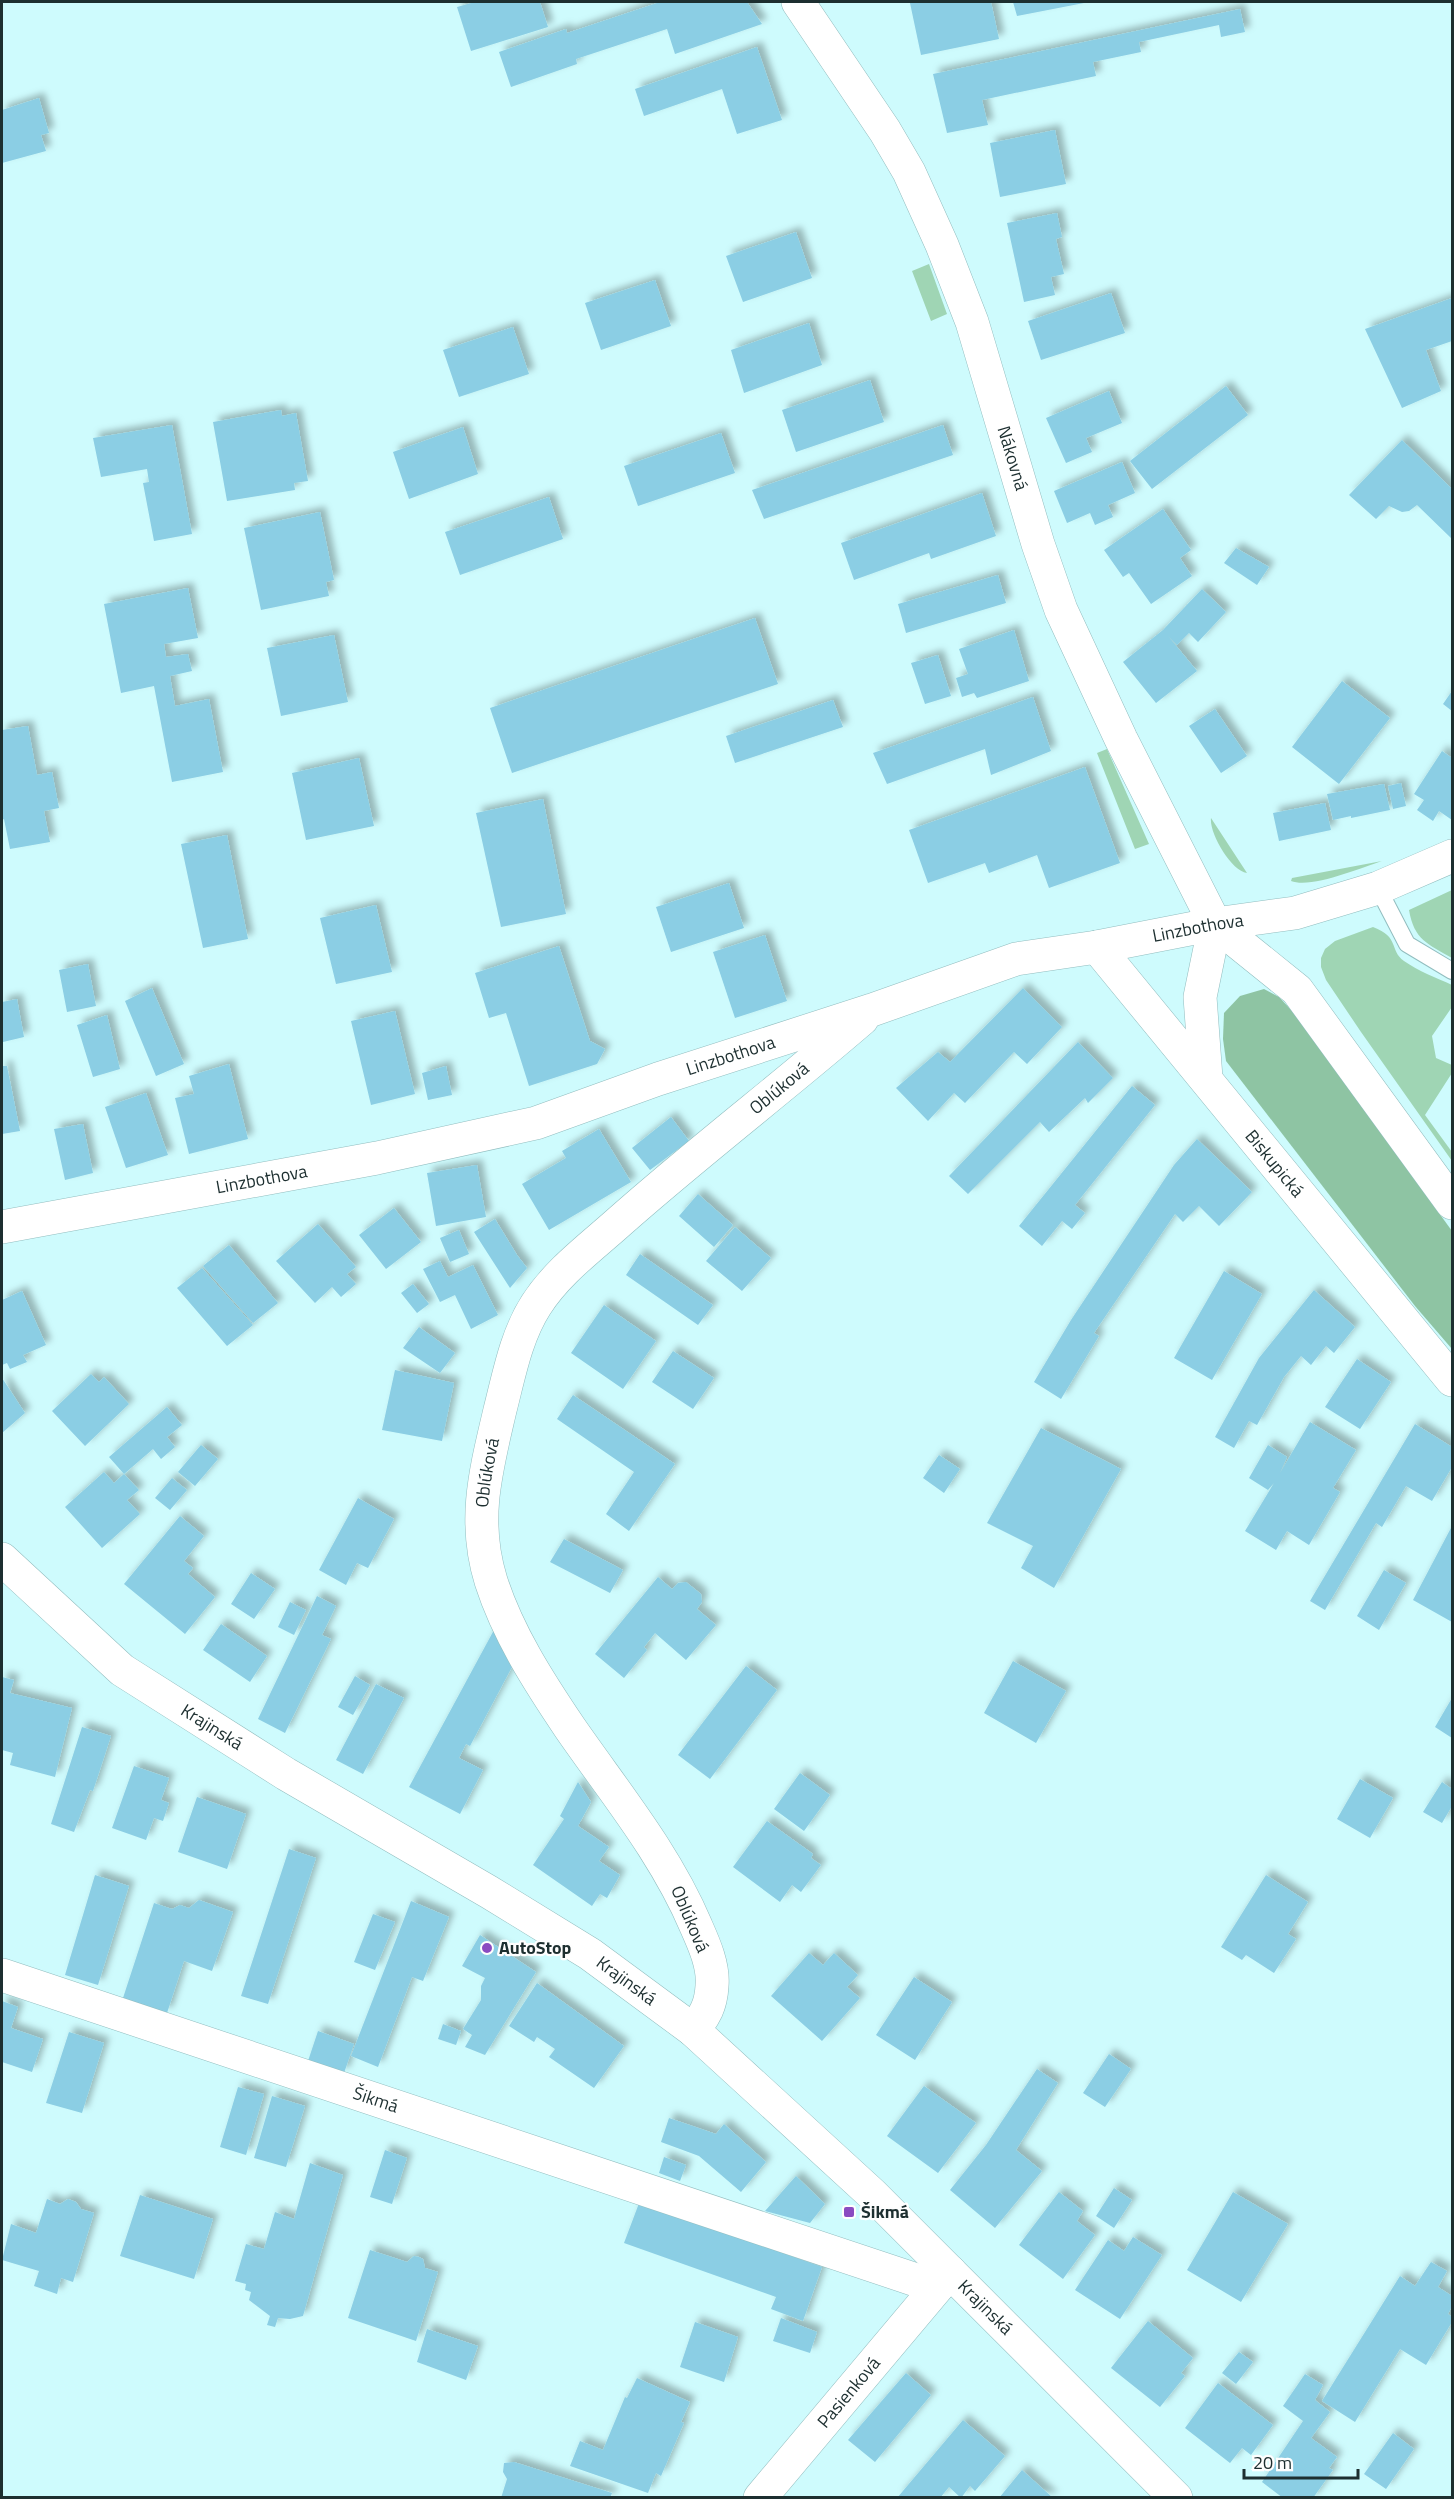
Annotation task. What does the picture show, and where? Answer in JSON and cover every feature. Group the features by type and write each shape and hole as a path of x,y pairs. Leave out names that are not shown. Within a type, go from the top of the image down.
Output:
{"street":[{"name":"Nákovná","path":"798,2 891,141 909,172 942,245 972,322 1038,544 1061,610 1121,739 1215,924"},
{"name":"Linzbothova","path":"2,1227 399,1154 536,1123 658,1079 872,1010 1016,959 1097,947 1215,924 1294,913 1378,888 1452,856"},
{"path":"1206,1078 1200,998 1215,924 1297,990 1452,1203"},
{"name":"Biskupická","path":"1097,947 1452,1380"},
{"name":"Oblúková","path":"693,2030 707,2013 712,1987 712,1976 703,1943 683,1897 641,1825 539,1681 504,1618 486,1561 481,1520 484,1479 506,1386 525,1324 550,1284 672,1175 798,1074 872,1010"},
{"name":"Krajinská","path":"2,1559 122,1670 286,1774 489,1892 590,1954 693,2030 872,2194 943,2279 1176,2498"},
{"name":"Šikmá","path":"2,1975 943,2279"},
{"name":"Pasienková","path":"760,2498 943,2279"}],"lane":[{"path":"1378,888 1407,944 1452,971"}],"green space":[{"path":"929,264 947,314 931,321 912,271"},
{"path":"1107,749 1149,844 1135,849 1097,753"},
{"path":"1211,818 1247,873 1234,866 1222,850 1211,825"},
{"path":"1382,861 1323,880 1300,883 1291,881 1292,878"},
{"path":"1452,890 1452,958 1429,945 1418,935 1409,910"},
{"path":"1373,927 1391,939 1399,957 1404,961 1452,985 1452,1007 1432,1036 1436,1058 1452,1065 1452,1073 1425,1115 1452,1152 1452,1161 1361,1032 1326,980 1321,967 1321,958 1325,949 1335,941"},
{"path":"1264,989 1279,997 1294,1013 1452,1231 1452,1349 1415,1306 1226,1061 1223,1039 1224,1013 1240,996"}],"building":[{"path":"475,2 540,2 548,27 471,51 457,7"},
{"path":"660,2 747,2 762,24 675,54 667,29 576,59 577,64 511,87 499,52 566,29 567,33"},
{"path":"991,2 999,39 921,55 910,3"},
{"path":"1013,2 1084,2 1084,3 1017,16"},
{"path":"1240,9 1245,32 1221,37 1219,25 1139,42 1141,52 1093,62 1096,76 982,100 988,125 947,133 933,74"},
{"path":"757,47 782,120 737,134 722,89 644,116 635,89"},
{"path":"39,98 49,133 41,135 46,151 2,163 2,110"},
{"path":"1055,130 1066,184 1000,197 990,143"},
{"path":"1057,213 1062,237 1056,239 1064,274 1051,277 1055,295 1024,302 1007,223"},
{"path":"796,232 812,278 743,302 726,256"},
{"path":"655,280 671,326 601,350 585,303"},
{"path":"1111,293 1125,333 1041,360 1028,321"},
{"path":"1452,298 1452,341 1426,350 1441,391 1402,408 1365,329"},
{"path":"809,323 822,365 744,393 731,350"},
{"path":"513,327 529,374 459,397 443,350"},
{"path":"870,380 884,422 796,452 782,410"},
{"path":"1226,386 1248,415 1152,489 1130,461"},
{"path":"1109,391 1122,423 1086,438 1092,452 1066,463 1046,418"},
{"path":"281,410 282,416 296,413 308,481 294,483 295,490 227,501 213,422"},
{"path":"172,425 192,534 154,541 143,483 149,482 147,469 101,477 93,438"},
{"path":"943,425 953,455 764,519 752,490"},
{"path":"463,427 478,474 409,499 393,452"},
{"path":"721,433 735,473 638,506 624,466"},
{"path":"1402,440 1452,489 1452,539 1417,505 1409,511 1402,512 1389,506 1376,519 1349,495"},
{"path":"1122,462 1135,493 1108,505 1113,517 1095,525 1090,513 1067,523 1054,491"},
{"path":"982,493 996,536 931,559 929,553 854,580 841,543"},
{"path":"549,497 563,539 460,575 445,532"},
{"path":"1163,509 1191,550 1180,558 1192,576 1151,604 1129,573 1123,577 1104,550"},
{"path":"320,512 334,580 326,582 329,596 261,610 244,528"},
{"path":"1236,548 1269,567 1257,585 1224,563"},
{"path":"998,575 1006,603 906,633 898,604"},
{"path":"188,588 198,638 164,644 166,657 188,654 192,671 170,676 175,706 209,699 223,772 172,782 154,686 121,693 104,604"},
{"path":"1202,589 1226,612 1198,642 1189,633 1177,645 1168,636 1197,671 1156,703 1123,662 1163,630"},
{"path":"755,618 778,684 512,773 490,708"},
{"path":"1014,630 1029,681 977,698 974,693 962,697 956,678 968,674 959,649"},
{"path":"334,635 348,702 281,716 267,648"},
{"path":"938,655 951,696 925,704 911,663"},
{"path":"1342,681 1390,718 1339,784 1292,747"},
{"path":"1452,691 1452,711 1443,704"},
{"path":"1033,697 1051,751 991,775 985,749 887,784 873,753"},
{"path":"833,700 843,727 735,763 726,736"},
{"path":"1215,709 1247,756 1221,773 1189,726"},
{"path":"28,726 37,775 52,772 59,808 44,811 50,842 10,849 4,819 2,820 2,730"},
{"path":"1442,751 1452,758 1452,820 1439,811 1433,821 1417,810 1424,800 1414,794"},
{"path":"359,758 374,826 306,840 292,773"},
{"path":"1085,767 1120,863 1049,888 1037,855 989,873 985,863 928,883 909,830"},
{"path":"1401,783 1406,806 1393,809 1388,786"},
{"path":"1384,784 1390,810 1333,820 1327,794"},
{"path":"543,799 566,914 501,927 476,813"},
{"path":"1325,803 1331,830 1279,841 1273,813"},
{"path":"227,835 248,939 203,948 181,844"},
{"path":"729,883 744,928 671,952 656,907"},
{"path":"376,905 392,972 336,984 320,918"},
{"path":"765,935 787,1001 735,1018 713,952"},
{"path":"559,946 590,1041 605,1049 597,1064 529,1086 506,1013 489,1018 475,973"},
{"path":"88,964 96,1006 67,1012 59,970"},
{"path":"152,988 184,1064 156,1076 125,1001"},
{"path":"1023,988 1062,1027 1027,1064 1014,1052 965,1103 954,1093 928,1121 896,1088 938,1052 950,1062"},
{"path":"17,999 24,1037 3,1042 2,1002"},
{"path":"395,1011 415,1094 371,1105 351,1021"},
{"path":"107,1015 120,1069 93,1077 77,1025"},
{"path":"1078,1042 1113,1078 1088,1103 1085,1098 1049,1132 1040,1122 968,1194 949,1176"},
{"path":"229,1064 248,1139 189,1154 175,1098 194,1094 189,1076"},
{"path":"2,1066 7,1066 20,1131 2,1134"},
{"path":"446,1066 452,1095 428,1100 422,1073"},
{"path":"1132,1086 1155,1105 1075,1205 1085,1213 1072,1229 1062,1221 1042,1246 1019,1226"},
{"path":"146,1093 168,1155 126,1168 105,1107"},
{"path":"671,1117 689,1141 650,1170 632,1148"},
{"path":"83,1124 93,1173 65,1180 54,1129"},
{"path":"599,1129 631,1182 549,1230 522,1184 566,1158 562,1151"},
{"path":"1197,1139 1252,1192 1219,1226 1199,1206 1183,1222 1175,1214 1094,1333 1099,1336 1061,1399 1034,1382 1071,1320 1174,1165"},
{"path":"477,1165 486,1217 436,1226 427,1173"},
{"path":"698,1194 733,1225 714,1247 679,1216"},
{"path":"394,1208 421,1242 386,1269 359,1235"},
{"path":"495,1219 527,1268 510,1288 474,1232"},
{"path":"318,1224 356,1267 347,1274 356,1284 341,1297 332,1287 315,1303 276,1261"},
{"path":"735,1227 771,1258 742,1291 706,1261"},
{"path":"459,1230 469,1254 450,1262 440,1238"},
{"path":"229,1245 278,1303 253,1323 203,1266"},
{"path":"640,1254 713,1305 698,1325 626,1275"},
{"path":"440,1261 448,1277 473,1265 498,1315 471,1329 455,1295 440,1302 423,1269"},
{"path":"202,1268 253,1325 227,1346 177,1288"},
{"path":"1224,1271 1262,1294 1212,1380 1174,1358"},
{"path":"413,1284 429,1304 417,1313 401,1293"},
{"path":"1314,1290 1355,1327 1334,1353 1326,1346 1311,1365 1301,1356 1284,1377 1257,1425 1249,1421 1234,1448 1215,1437 1259,1358"},
{"path":"22,1291 46,1345 23,1355 27,1362 10,1369 7,1363 2,1365 2,1300"},
{"path":"604,1305 656,1341 623,1389 571,1353"},
{"path":"419,1327 455,1353 440,1373 403,1348"},
{"path":"673,1351 714,1378 693,1409 652,1382"},
{"path":"1357,1359 1391,1382 1360,1429 1325,1407"},
{"path":"395,1370 454,1383 442,1441 382,1430"},
{"path":"91,1374 99,1382 104,1377 129,1404 85,1446 52,1411"},
{"path":"2,1378 25,1413 2,1433"},
{"path":"573,1395 675,1464 629,1531 606,1514 634,1472 557,1419"},
{"path":"167,1407 182,1425 167,1437 175,1447 161,1459 153,1449 124,1474 109,1457"},
{"path":"1310,1422 1356,1450 1333,1488 1340,1492 1309,1545 1287,1531 1276,1550 1245,1531 1274,1483 1268,1490 1249,1478 1268,1445 1287,1457 1280,1473"},
{"path":"1415,1424 1452,1447 1452,1467 1432,1501 1406,1486 1382,1527 1376,1523 1325,1610 1310,1601"},
{"path":"1041,1428 1121,1469 1054,1588 1021,1568 1033,1546 987,1523"},
{"path":"201,1445 218,1459 195,1486 178,1472"},
{"path":"939,1455 960,1469 944,1493 923,1478"},
{"path":"104,1472 114,1483 124,1474 139,1490 127,1500 140,1514 102,1548 65,1507"},
{"path":"172,1478 187,1490 170,1510 155,1498"},
{"path":"358,1498 394,1519 368,1568 357,1563 346,1585 319,1570"},
{"path":"180,1516 204,1536 184,1561 193,1568 188,1574 215,1597 185,1634 124,1584"},
{"path":"1452,1526 1452,1622 1413,1600"},
{"path":"564,1539 623,1570 610,1593 550,1562"},
{"path":"1384,1570 1406,1583 1379,1630 1357,1616"},
{"path":"251,1573 275,1589 254,1619 231,1604"},
{"path":"658,1577 672,1589 678,1583 686,1582 701,1594 702,1602 697,1609 716,1625 686,1660 655,1633 644,1647 647,1650 624,1678 595,1654"},
{"path":"317,1596 336,1606 322,1635 331,1639 285,1733 258,1719"},
{"path":"290,1602 306,1610 294,1635 278,1627"},
{"path":"221,1624 267,1656 250,1682 203,1650"},
{"path":"494,1630 513,1665 470,1746 466,1744 459,1758 483,1770 460,1814 409,1787"},
{"path":"1013,1661 1066,1691 1036,1743 984,1713"},
{"path":"746,1666 777,1690 710,1779 678,1755"},
{"path":"355,1676 370,1685 353,1715 338,1707"},
{"path":"2,1677 14,1680 10,1693 72,1708 55,1777 10,1765 13,1753 2,1750"},
{"path":"376,1684 404,1698 363,1774 336,1760"},
{"path":"1452,1698 1452,1738 1435,1727"},
{"path":"82,1727 111,1736 93,1791 90,1790 74,1832 51,1824"},
{"path":"134,1766 169,1778 161,1800 169,1803 163,1821 154,1818 146,1840 112,1828"},
{"path":"800,1773 830,1795 804,1831 774,1809"},
{"path":"1360,1779 1393,1798 1370,1838 1337,1819"},
{"path":"578,1782 591,1802 578,1826 609,1847 599,1861 620,1875 607,1898 600,1894 592,1906 533,1865 564,1819 560,1816"},
{"path":"1442,1782 1452,1789 1452,1806 1442,1823 1423,1812"},
{"path":"197,1797 246,1814 227,1869 178,1852"},
{"path":"767,1821 813,1854 811,1858 821,1865 801,1892 792,1885 780,1902 733,1867"},
{"path":"289,1849 316,1858 268,2004 241,1996"},
{"path":"95,1875 129,1886 98,1985 65,1975"},
{"path":"1266,1875 1308,1902 1288,1934 1296,1939 1274,1973 1246,1955 1242,1960 1221,1947"},
{"path":"199,1900 233,1912 212,1971 184,1961 167,2013 123,1998 154,1903 172,1909 180,1905 189,1908"},
{"path":"411,1901 449,1917 423,1981 412,1977 378,2067 351,2056"},
{"path":"373,1914 395,1922 375,1970 354,1962"},
{"path":"480,1935 536,1972 485,2055 465,2047 472,2035 463,2029 481,2000 481,1986 485,1978 462,1966"},
{"path":"809,1953 823,1965 834,1953 858,1975 847,1987 860,1998 822,2041 771,1996"},
{"path":"914,1977 952,2002 915,2060 876,2035"},
{"path":"537,1983 624,2046 594,2088 549,2057 555,2049 537,2037 534,2042 509,2026"},
{"path":"2,2001 18,2007 11,2028 43,2039 32,2072 2,2062"},
{"path":"443,2024 461,2031 456,2045 438,2039"},
{"path":"318,2031 354,2044 344,2073 308,2061"},
{"path":"69,2032 104,2043 82,2113 46,2103"},
{"path":"1109,2054 1131,2069 1105,2107 1083,2093"},
{"path":"1037,2069 1058,2083 1016,2150 1042,2171 995,2228 950,2190 986,2145"},
{"path":"924,2086 976,2123 938,2173 887,2136"},
{"path":"238,2087 264,2094 246,2155 220,2147"},
{"path":"272,2096 305,2106 286,2167 254,2158"},
{"path":"669,2118 716,2134 724,2124 766,2162 741,2192 699,2156 661,2142"},
{"path":"385,2150 407,2158 392,2204 370,2197"},
{"path":"664,2157 686,2165 680,2181 659,2173"},
{"path":"310,2163 343,2175 303,2316 290,2319 278,2318 275,2327 267,2325 270,2316 249,2300 251,2292 245,2290 246,2284 235,2281 246,2244 264,2249 275,2212 294,2219"},
{"path":"796,2176 825,2204 810,2223 765,2211"},
{"path":"1114,2188 1132,2200 1114,2228 1096,2216"},
{"path":"1059,2192 1083,2211 1077,2221 1095,2235 1063,2279 1019,2245"},
{"path":"1233,2192 1288,2224 1241,2302 1187,2270"},
{"path":"140,2195 213,2219 194,2279 120,2256"},
{"path":"641,2198 729,2234 822,2267 803,2321 771,2309 776,2297 624,2243"},
{"path":"47,2199 60,2204 68,2199 76,2202 81,2209 94,2213 73,2282 61,2278 57,2294 34,2286 39,2271 2,2260 11,2224 36,2233"},
{"path":"1133,2237 1162,2255 1120,2319 1075,2290 1108,2240 1124,2251"},
{"path":"370,2250 407,2262 414,2256 419,2257 423,2259 425,2268 438,2272 416,2341 348,2318"},
{"path":"1431,2262 1447,2271 1438,2287 1452,2296 1452,2306 1448,2314 1452,2317 1452,2322 1426,2365 1400,2349 1355,2422 1322,2401 1400,2276 1415,2286"},
{"path":"781,2318 817,2332 810,2353 773,2341"},
{"path":"1148,2321 1193,2358 1181,2373 1185,2376 1160,2407 1111,2368"},
{"path":"695,2322 738,2337 724,2382 680,2367"},
{"path":"427,2329 478,2346 466,2380 417,2362"},
{"path":"1239,2352 1253,2362 1236,2384 1222,2373"},
{"path":"906,2373 931,2395 875,2462 848,2440"},
{"path":"1305,2374 1323,2385 1315,2400 1330,2412 1311,2438 1337,2457 1329,2468 1333,2470 1313,2498 1283,2498 1262,2482 1303,2421 1283,2406"},
{"path":"637,2378 690,2402 681,2422 684,2423 661,2476 656,2473 648,2493 570,2466 580,2441 603,2450 625,2397 627,2398"},
{"path":"1218,2383 1273,2425 1251,2455 1242,2448 1230,2463 1185,2428"},
{"path":"963,2420 1005,2456 975,2491 970,2486 961,2498 949,2487 940,2498 897,2498"},
{"path":"1393,2433 1414,2449 1386,2489 1364,2474"},
{"path":"514,2462 612,2493 610,2498 501,2498 507,2479 503,2472 504,2463"},
{"path":"1022,2470 1053,2498 999,2498"}],"place":[{"name":"AutoStop","path":"487,1948"},
{"name":"Šikmá","path":"849,2212"}]}
